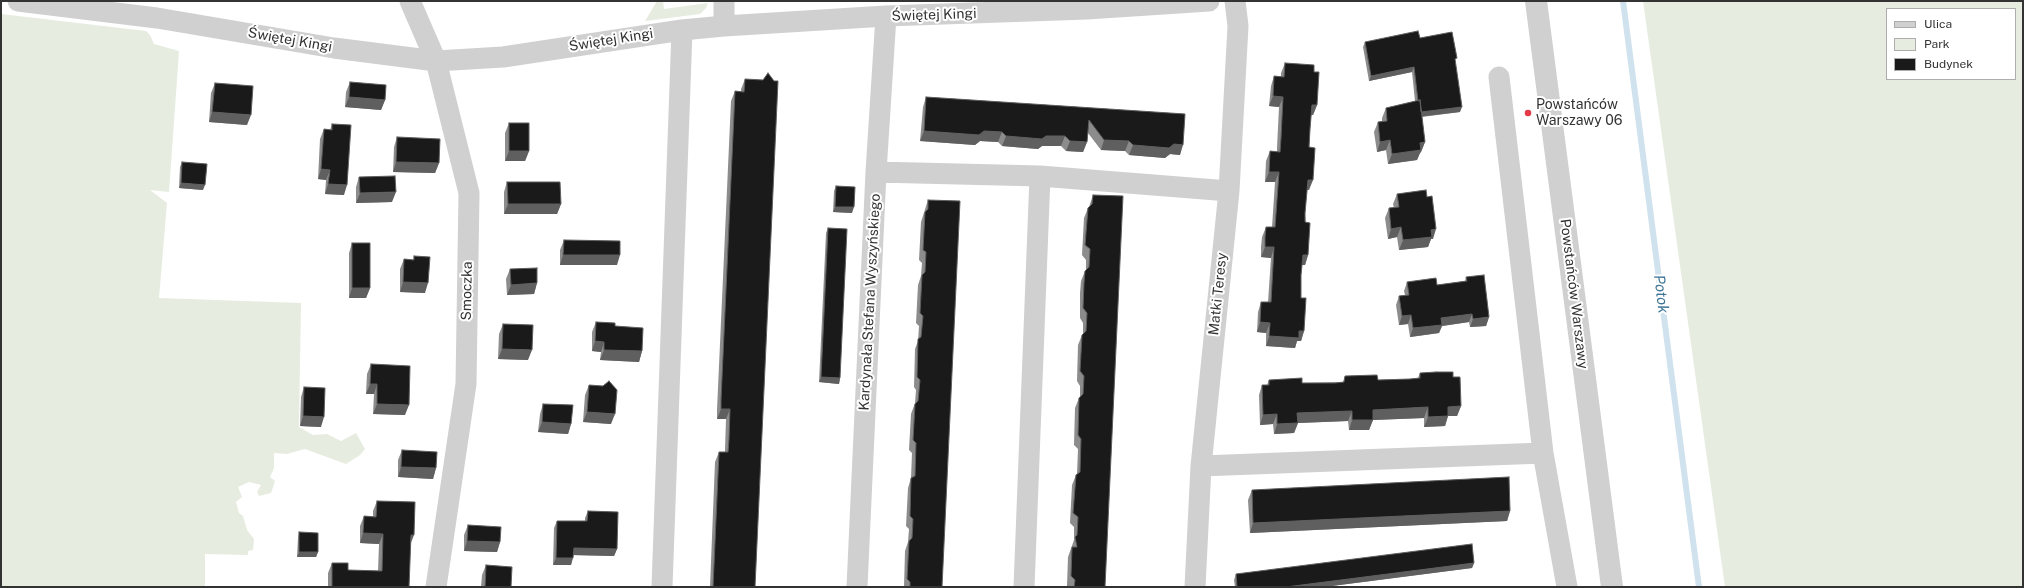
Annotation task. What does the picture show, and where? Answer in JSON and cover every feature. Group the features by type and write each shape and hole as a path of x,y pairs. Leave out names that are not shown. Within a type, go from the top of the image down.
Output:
{"street":[{"name":"Świętej Kingi","path":"18,1 157,18 334,48 436,62 503,57 682,30 724,26 886,16 1087,9 1209,1"},
{"name":"Smoczka","path":"410,1 436,62 469,193 466,384 436,587"},
{"path":"724,1 724,26"},
{"name":"Matki Teresy","path":"1195,587 1201,466 1229,191 1238,26 1235,1"},
{"name":"Powstańców Warszawy","path":"1536,1 1612,587"},
{"name":"Kardynała Stefana Wyszyńskiego","path":"857,587 876,172 886,16"},
{"path":"662,587 682,30"},
{"path":"1499,77 1543,453 1567,587"},
{"path":"876,172 1040,176 1229,191"},
{"path":"1024,587 1040,176"},
{"path":"1201,466 1543,453"}],"green space":[{"path":"657,1 663,1 664,9 708,3 706,8 700,14 645,21"},
{"path":"1643,1 2023,1 2023,587 1725,587"},
{"path":"1,14 146,31 150,35 154,44 179,51 169,192 150,190 167,203 159,298 301,303 299,427 313,435 327,434 341,441 356,433 365,449 360,455 346,464 305,449 287,454 274,453 274,468 270,477 275,481 271,493 259,496 257,492 261,485 249,482 238,487 242,497 236,502 239,513 243,516 247,530 254,539 253,550 248,551 248,555 205,554 205,587 1,587"}],"building":[{"path":"1418,31 1420,38 1452,32 1457,58 1455,59 1462,107 1421,112 1420,100 1418,101 1414,67 1371,76 1365,42"},
{"path":"1285,63 1314,65 1314,72 1319,72 1317,105 1312,105 1310,129 1309,147 1315,148 1313,180 1308,180 1305,213 1305,222 1310,223 1308,255 1303,255 1301,275 1301,298 1306,298 1304,331 1299,331 1299,338 1269,336 1270,323 1260,322 1261,302 1271,302 1274,247 1265,247 1265,237 1266,227 1275,227 1279,172 1269,172 1270,151 1280,152 1281,138 1283,97 1273,96 1274,76 1284,77"},
{"path":"768,73 774,81 778,81 755,587 713,587 719,452 728,452 729,439 730,409 721,409 721,400 735,91 744,92 745,79 763,80"},
{"path":"350,82 386,85 385,100 349,97"},
{"path":"215,83 253,86 251,115 212,112"},
{"path":"926,97 1185,114 1183,145 1174,144 1169,148 1133,145 1129,141 1104,140 1089,120 1087,142 1070,141 1065,136 1046,136 1042,139 1006,136 1002,132 984,131 979,135 924,131"},
{"path":"1420,100 1425,142 1420,143 1421,150 1392,154 1390,140 1380,142 1378,122 1387,121 1386,108"},
{"path":"509,123 529,123 529,151 509,151"},
{"path":"332,124 351,125 347,185 328,184 330,170 321,169 324,129 332,130"},
{"path":"397,137 440,139 439,163 396,162"},
{"path":"182,162 207,164 205,185 181,183"},
{"path":"395,176 396,192 360,193 359,177"},
{"path":"507,182 560,182 561,204 508,204"},
{"path":"836,186 855,187 854,207 835,207"},
{"path":"1426,190 1427,197 1432,196 1436,229 1431,230 1432,237 1403,240 1401,227 1391,229 1389,208 1399,207 1397,194"},
{"path":"1093,195 1123,196 1105,587 1074,587 1075,580 1071,576 1072,547 1077,547 1075,537 1077,535 1078,517 1073,513 1076,475 1080,472 1081,439 1078,435 1079,398 1083,394 1084,376 1080,371 1082,335 1086,331 1087,313 1083,308 1084,283 1085,271 1089,267 1090,249 1085,245 1088,208 1092,204"},
{"path":"928,200 960,201 942,587 910,587 910,582 907,579 909,541 912,538 913,519 910,516 911,478 915,476 916,443 913,440 915,404 918,401 920,380 917,377 918,339 921,337 923,316 920,313 922,275 925,272 926,252 923,250 925,212 928,209"},
{"path":"828,228 847,229 840,378 821,377"},
{"path":"564,240 620,241 620,255 563,255"},
{"path":"352,243 370,243 370,288 352,288"},
{"path":"414,256 430,257 428,283 403,282 404,259 414,260"},
{"path":"537,268 537,283 511,285 510,269"},
{"path":"1484,275 1489,317 1473,319 1472,314 1441,318 1442,325 1413,328 1411,315 1402,316 1399,296 1409,295 1407,282 1436,278 1437,285 1467,281 1466,277"},
{"path":"596,322 615,323 615,326 643,328 642,351 604,350 604,342 595,341"},
{"path":"503,324 533,325 532,350 502,349"},
{"path":"371,364 410,366 409,405 377,404 377,384 370,384"},
{"path":"1453,372 1453,377 1460,377 1461,406 1448,407 1448,416 1428,417 1428,407 1373,410 1373,420 1352,420 1352,411 1297,413 1298,423 1277,424 1277,414 1263,415 1262,385 1269,385 1269,380 1302,378 1302,383 1335,383 1344,382 1345,376 1377,375 1378,380 1410,379 1420,378 1420,373"},
{"path":"609,381 617,390 615,414 587,412 589,385 603,386"},
{"path":"304,387 325,388 324,417 303,416"},
{"path":"543,404 573,405 571,424 542,422"},
{"path":"402,450 437,452 436,468 401,467"},
{"path":"1509,477 1510,511 1253,523 1252,490"},
{"path":"377,501 415,502 414,535 411,535 409,587 332,587 332,563 348,563 348,570 382,571 383,534 363,533 364,516 376,517"},
{"path":"588,511 618,512 617,549 574,548 573,558 556,558 557,521 587,521"},
{"path":"468,525 501,527 500,542 467,541"},
{"path":"299,532 318,533 318,552 299,552"},
{"path":"1472,544 1474,563 1286,587 1237,587 1236,574"},
{"path":"486,565 512,567 511,587 485,587"}],"waterway":[{"name":"Potok","path":"1623,1 1699,587"}],"place":[{"name":"Powstańców Warszawy 06","path":"1528,113"}]}
